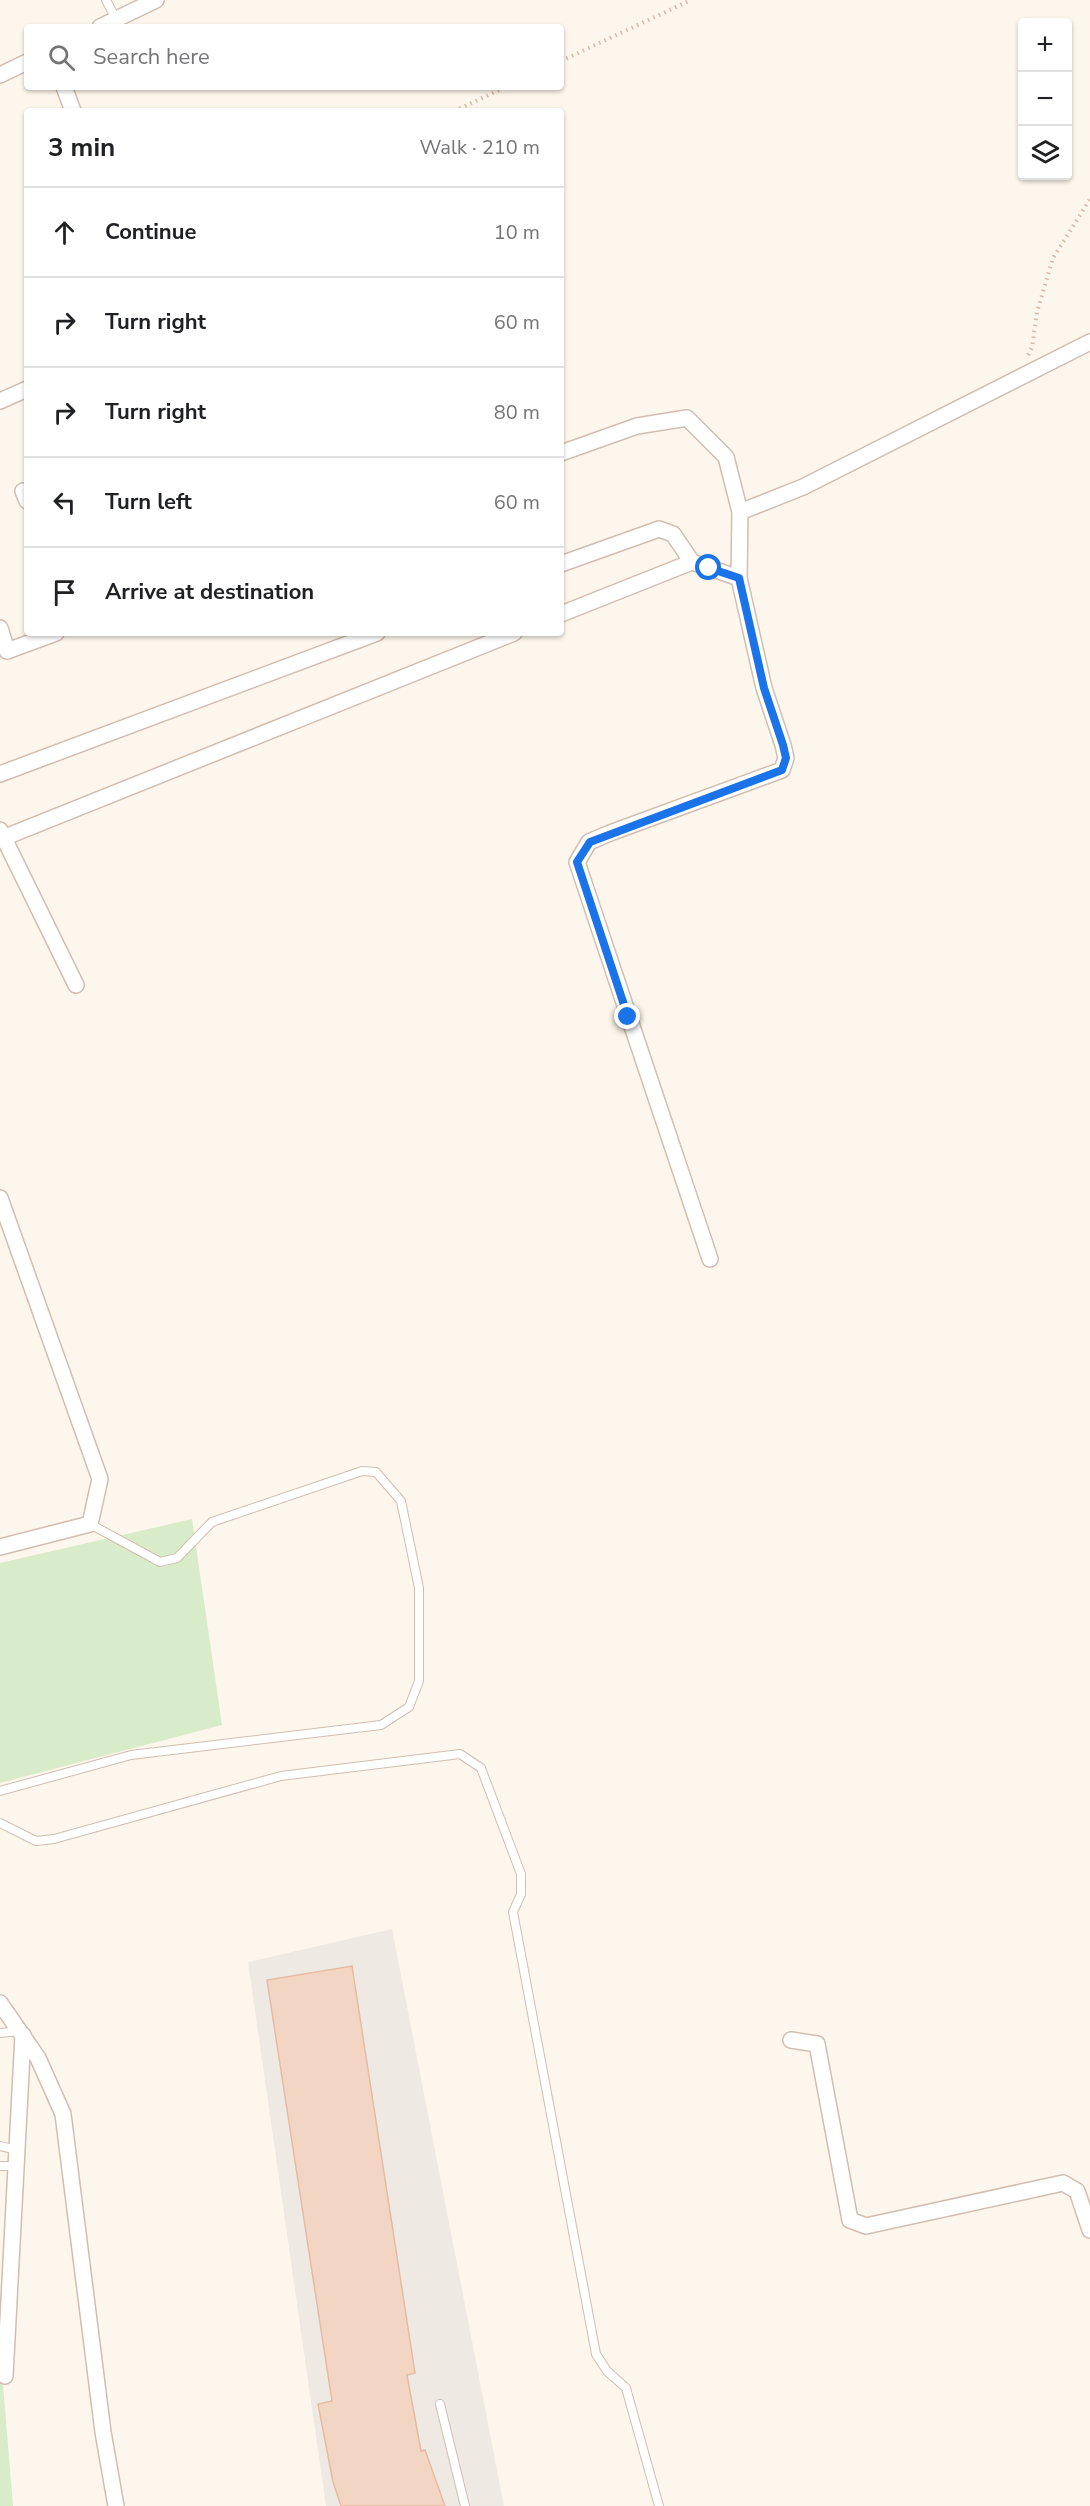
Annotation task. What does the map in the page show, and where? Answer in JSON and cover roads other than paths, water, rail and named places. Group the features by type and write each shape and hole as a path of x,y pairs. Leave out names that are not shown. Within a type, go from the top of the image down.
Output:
{"street":[{"path":"106,24 156,0"},
{"path":"1,72 24,63"},
{"path":"65,90 72,108"},
{"path":"740,512 803,487 1090,342"},
{"path":"0,401 24,390"},
{"path":"564,452 637,426 687,418 726,457 740,512 739,578 764,688 786,758 782,770 590,842 577,862 710,1259"},
{"path":"564,563 659,529 673,534 692,562 739,578"},
{"path":"564,613 692,562"},
{"path":"0,628 4,657 50,636"},
{"path":"0,774 369,636"},
{"path":"76,985 1,834 506,636"},
{"path":"0,1198 100,1479 90,1524 0,1547"},
{"path":"0,2003 38,2058 63,2114 102,2432 116,2506"},
{"path":"5,2376 21,2033"},
{"path":"791,2040 817,2044 850,2220 866,2226 1063,2183 1077,2192 1090,2230"}],"lane":[{"path":"106,0 116,19"},
{"path":"0,1791 131,1755 381,1725 409,1707 419,1681 419,1588 415,1566 401,1501 376,1472 362,1471 212,1522 177,1558 160,1562 90,1524"},
{"path":"0,1822 36,1841 54,1839 281,1776 460,1754 481,1768 522,1874 521,1894 513,1912 596,2354 607,2371 626,2388 659,2506"},
{"path":"0,2033 21,2033"},
{"path":"0,2146 16,2150"},
{"path":"0,2166 16,2166"},
{"path":"440,2404 465,2506"}]}
